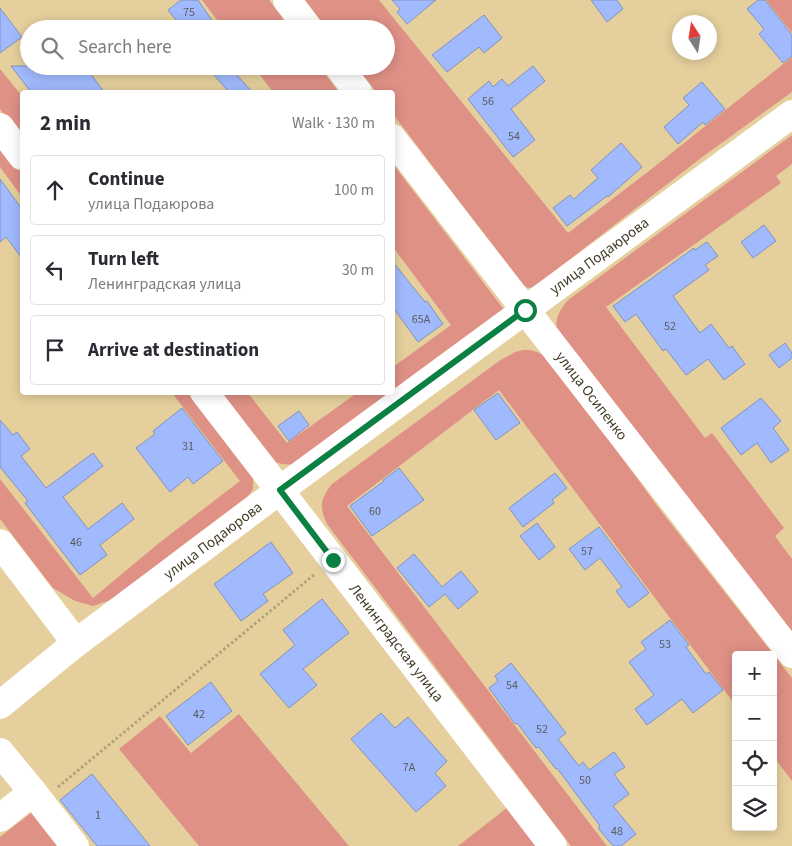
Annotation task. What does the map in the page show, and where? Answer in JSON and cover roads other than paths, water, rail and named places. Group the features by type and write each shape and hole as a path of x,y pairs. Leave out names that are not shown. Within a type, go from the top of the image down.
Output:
{"street":[{"path":"287,0 302,20"},
{"path":"345,75 356,90"},
{"name":"улица Подаюрова","path":"0,705 76,643 280,490 792,114"},
{"path":"0,127 20,153"},
{"name":"улица Осипенко","path":"395,142 792,654"},
{"name":"Ленинградская улица","path":"206,395 554,846"},
{"path":"0,543 76,643"},
{"path":"0,752 75,846"},
{"path":"0,818 37,797"}]}
